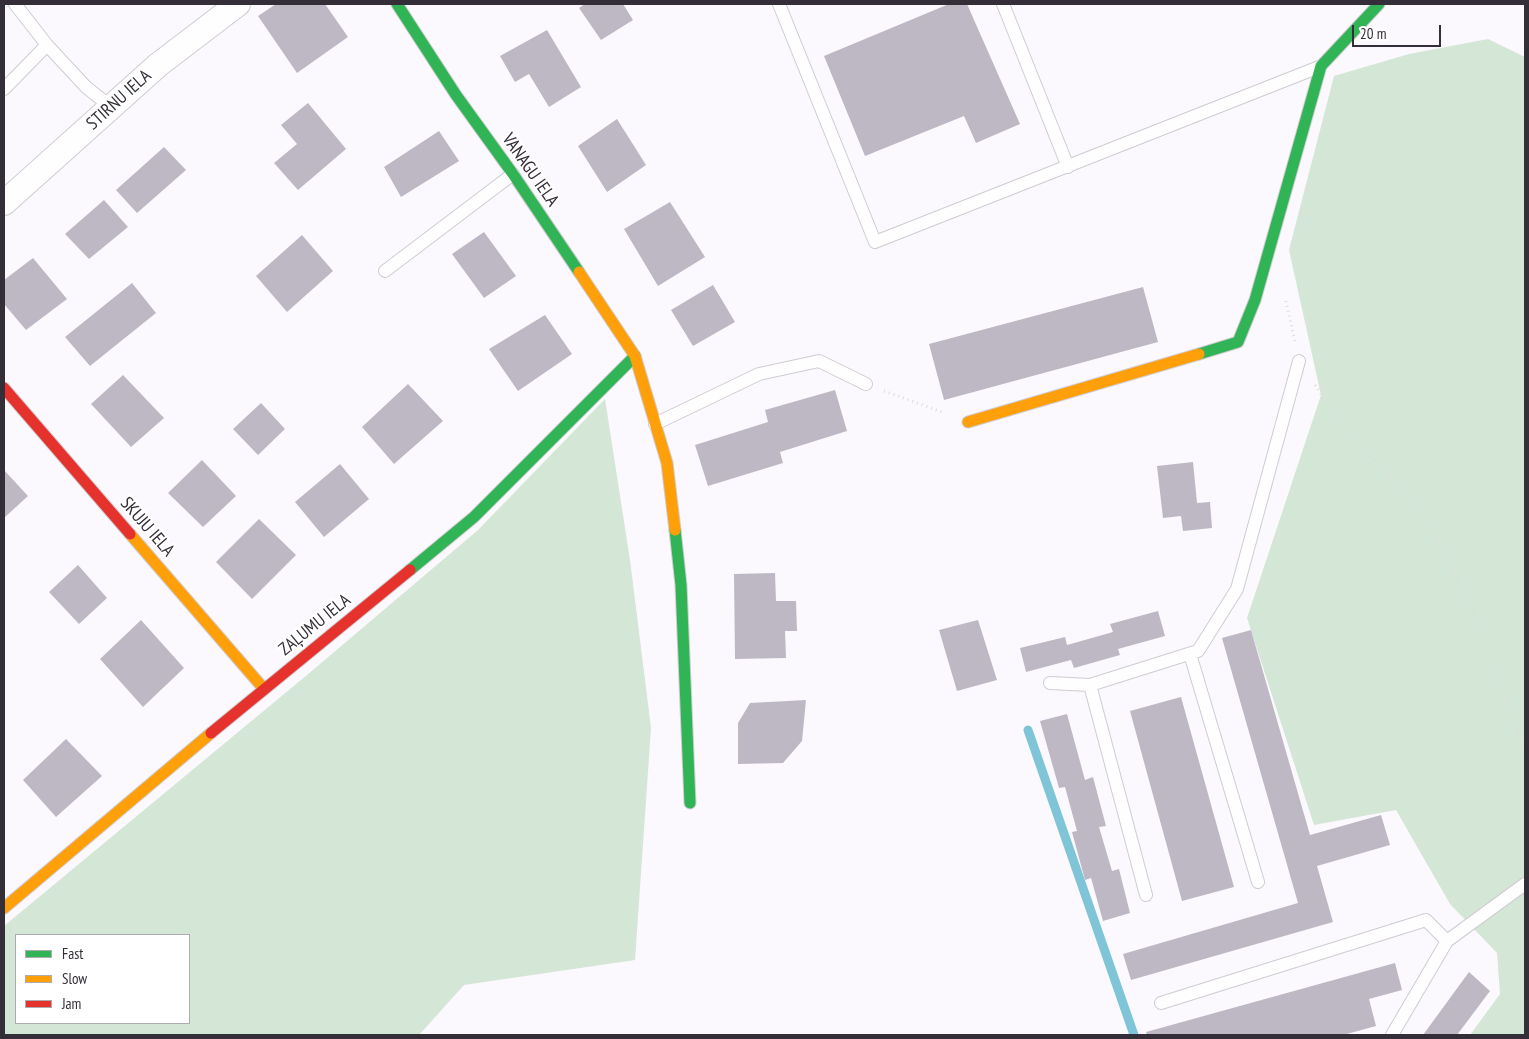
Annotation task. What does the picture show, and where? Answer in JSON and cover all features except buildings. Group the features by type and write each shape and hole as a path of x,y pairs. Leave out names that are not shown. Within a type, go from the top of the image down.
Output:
{"street":[{"name":"STIRNU IELA","path":"4,203 158,65 238,4"},
{"name":"VANAGU IELA","path":"397,4 456,95 513,174 635,356 666,462 681,585 690,803"},
{"path":"968,422 1238,342 1255,300 1322,66 1379,4"},
{"name":"ZAĻUMU IELA","path":"4,908 264,689 474,516 635,356"},
{"name":"SKUJU IELA","path":"4,388 264,689"}],"lane":[{"path":"15,4 47,45 86,88 112,107"},
{"path":"779,4 875,242 1322,66"},
{"path":"1003,4 1068,167"},
{"path":"4,89 47,45"},
{"path":"385,272 513,174"},
{"path":"655,424 758,374 819,361 866,384"},
{"path":"1050,683 1090,685 1198,651 1237,589 1299,361"},
{"path":"1190,654 1258,882"},
{"path":"1090,685 1146,895"},
{"path":"1392,1035 1447,941 1525,884"},
{"path":"1161,1003 1426,920 1447,941"}],"path":[{"path":"1285,298 1299,361 1339,420 1429,521 1487,642 1525,753"},
{"path":"866,384 968,422"}],"green space":[{"path":"1488,39 1525,57 1525,1035 1470,1035 1500,994 1497,953 1450,904 1396,810 1314,825 1247,618 1321,395 1289,250 1334,76 1409,54"},
{"path":"605,399 630,560 651,728 635,960 464,985 419,1035 4,1035 4,926 307,675 478,530"}],"waterway":[{"path":"1028,730 1134,1035"}],"traffic: fast":[{"path":"397,4 456,95 513,174 579,272"},
{"path":"1199,354 1238,342 1255,300 1321,66 1379,4"},
{"path":"410,570 474,517 635,356"},
{"path":"675,530 681,585 690,803"}],"traffic: slow":[{"path":"579,272 635,356 667,463 675,530"},
{"path":"968,422 1199,354"},
{"path":"130,534 264,689"},
{"path":"4,908 211,733"}],"traffic: jam":[{"path":"4,388 130,534"},
{"path":"211,733 410,570"}]}
